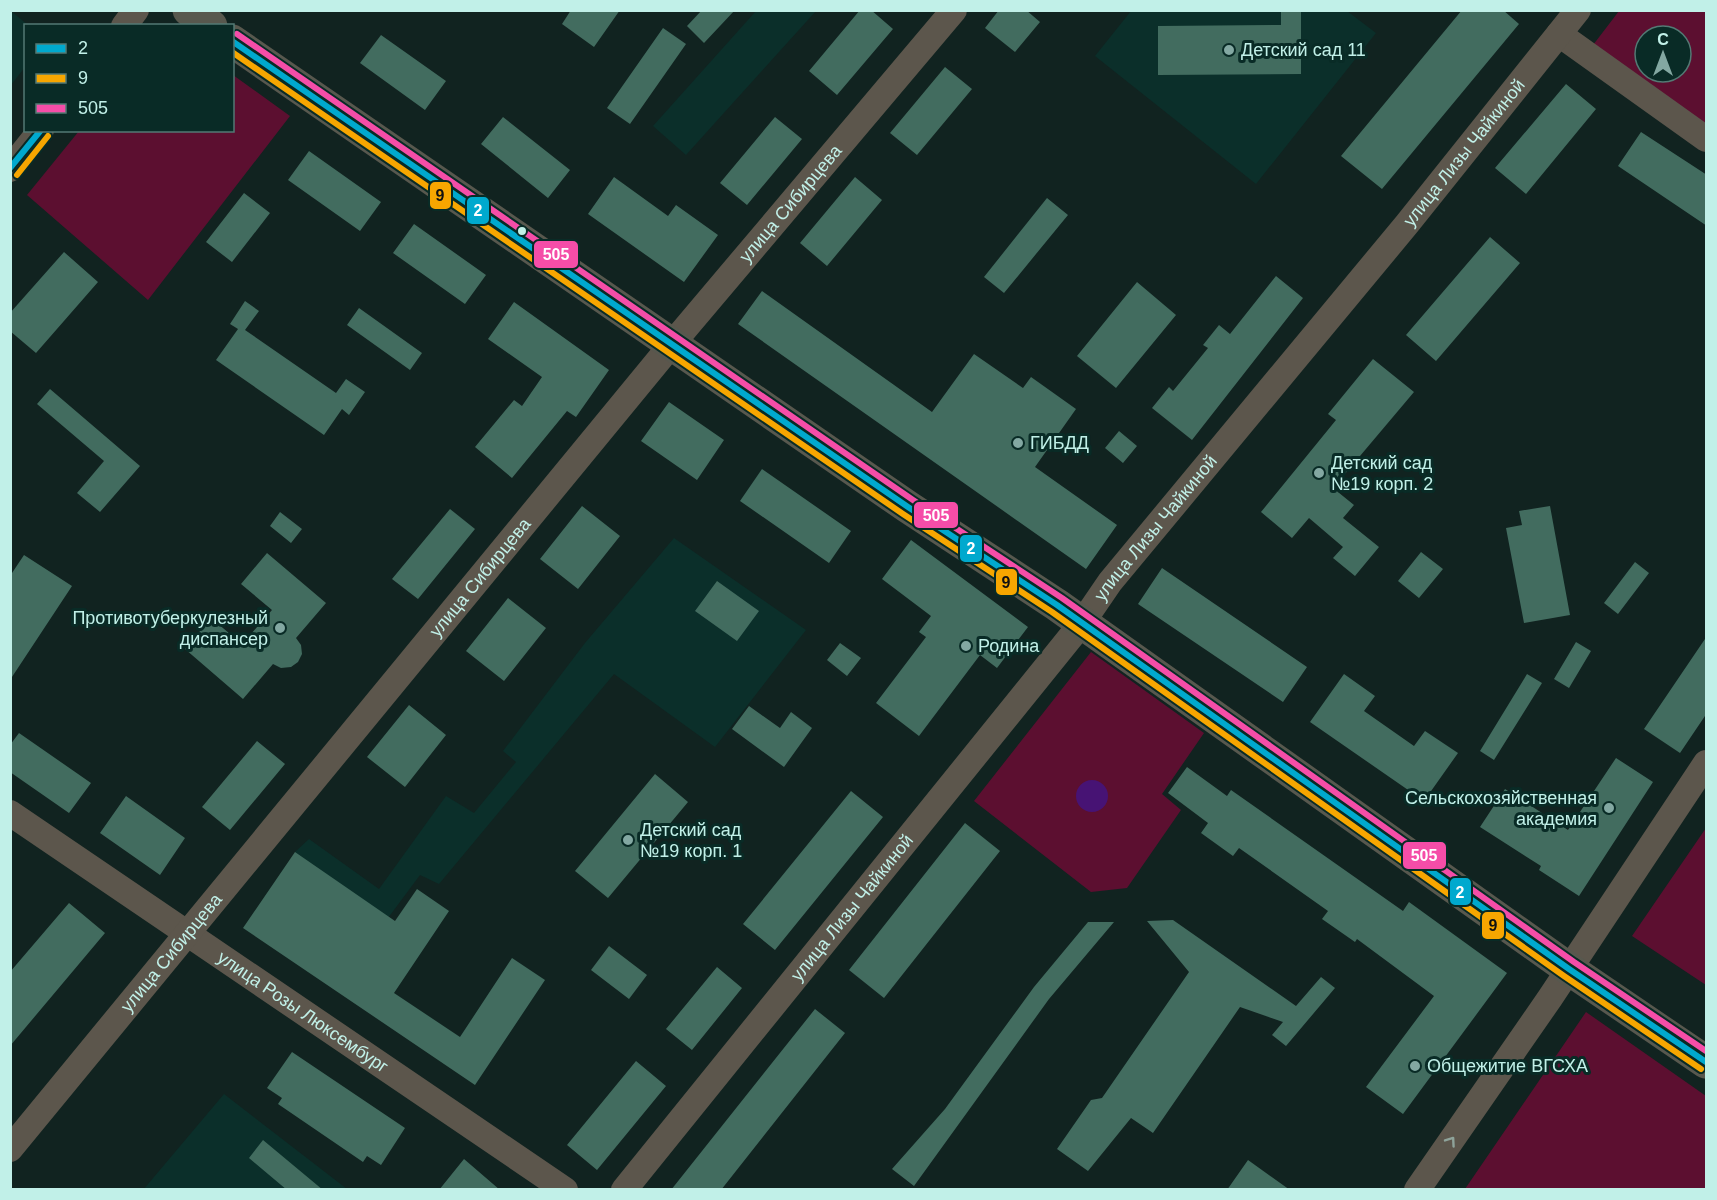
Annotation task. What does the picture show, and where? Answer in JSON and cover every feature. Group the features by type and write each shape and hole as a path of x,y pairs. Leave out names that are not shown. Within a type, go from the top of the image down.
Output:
{"main road":[{"path":"189,10 208,24"},
{"path":"234,42 1082,623 1569,969 1707,1062"}],"street":[{"path":"125,24 135,10"},
{"name":"улица Сибирцева","path":"10,1149 672,344 954,10"},
{"name":"улица Лизы Чайкиной","path":"624,1190 1082,623 1110,582 1407,224 1578,10"},
{"path":"1559,34 1707,139"},
{"path":"10,169 39,132"},
{"path":"1418,1190 1707,763"},
{"name":"улица Розы Люксембург","path":"10,813 565,1190"}],"shaded area":[{"path":"11,11 27,24 24,24 24,68 11,85"},
{"path":"756,11 816,11 686,155 653,126"},
{"path":"1131,11 1347,11 1376,33 1256,184 1095,56"},
{"path":"1619,11 1706,11 1706,128 1641,84 1693,84 1693,24 1633,24 1633,78 1590,49"},
{"path":"234,76 290,116 148,300 27,195 78,132 234,132"},
{"path":"674,538 806,630 715,747 614,674 439,884 420,875 388,918 295,852 309,839 379,889 446,796 474,813 516,762 503,751 585,643"},
{"path":"1091,652 1204,733 1162,794 1181,810 1127,888 1091,892 974,801"},
{"path":"1092,780 1104,784 1108,796 1104,808 1092,812 1080,808 1076,796 1080,784"},
{"path":"1706,828 1706,985 1632,936"},
{"path":"1586,1012 1706,1096 1706,1189 1465,1189"},
{"path":"224,1094 347,1189 143,1190"}],"building":[{"path":"571,10 620,10 594,47 562,24"},
{"path":"702,10 735,10 704,43 687,26"},
{"path":"860,10 871,10 893,29 837,95 809,71"},
{"path":"999,10 1026,10 1040,22 1015,52 985,28"},
{"name":"Детский сад 11","path":"1281,10 1301,10 1301,74 1158,75 1158,26 1281,25"},
{"path":"1462,10 1503,10 1519,24 1382,189 1341,156"},
{"path":"663,28 686,44 630,124 607,108"},
{"path":"381,35 446,81 425,110 360,63"},
{"path":"945,67 972,89 917,155 890,133"},
{"path":"1566,84 1596,109 1526,194 1495,168"},
{"path":"503,117 570,170 548,198 481,144"},
{"path":"775,117 802,139 747,205 720,183"},
{"path":"1641,132 1707,175 1707,226 1618,166"},
{"path":"309,151 381,202 360,231 288,180"},
{"path":"614,177 668,216 676,205 718,235 684,282 588,214"},
{"path":"855,177 882,200 827,266 800,243"},
{"path":"244,193 270,213 232,262 206,242"},
{"path":"1047,198 1068,215 1004,293 984,277"},
{"path":"414,224 486,275 465,304 393,253"},
{"path":"1490,237 1520,263 1436,361 1406,335"},
{"path":"64,252 98,282 36,353 10,331 10,313"},
{"path":"1276,276 1303,298 1192,440 1152,408 1169,387 1173,391 1208,348 1203,345 1219,325 1230,334"},
{"path":"1137,282 1176,315 1116,388 1077,356"},
{"path":"762,291 932,412 974,354 1023,388 1031,377 1076,409 1035,467 1117,525 1086,569 738,324"},
{"path":"245,301 259,311 245,330 336,393 346,379 365,392 349,415 342,409 324,435 216,360 238,329 230,324"},
{"path":"514,302 609,370 576,417 567,411 512,478 475,447 514,400 522,406 542,377 488,339"},
{"path":"359,308 422,353 410,370 347,325"},
{"path":"1373,359 1414,392 1333,488 1354,505 1343,518 1379,547 1355,576 1333,558 1343,547 1309,518 1292,538 1261,512 1336,420 1328,414"},
{"path":"50,389 140,466 100,512 77,493 104,461 37,404"},
{"path":"669,402 724,440 697,480 641,441"},
{"path":"1119,431 1137,446 1123,463 1105,448"},
{"path":"762,469 851,531 829,563 740,501"},
{"path":"582,506 620,536 578,589 540,559"},
{"path":"1550,506 1570,615 1524,623 1506,528 1522,525 1519,511"},
{"path":"450,509 475,529 418,599 392,579"},
{"path":"280,512 302,529 291,543 270,526"},
{"name":"Родина","path":"911,540 1028,627 997,668 980,655 919,736 876,703 926,637 919,632 931,616 882,579"},
{"path":"1421,552 1443,569 1419,598 1398,581"},
{"name":"Противотуберкулезный диспансер","path":"267,553 326,603 296,638 301,645 302,654 298,662 291,667 281,668 273,664 243,699 185,649 211,618 242,644 272,610 241,584"},
{"path":"24,555 72,586 10,680 10,576"},
{"path":"1635,562 1649,573 1618,614 1604,603"},
{"path":"1162,568 1307,667 1283,702 1138,604"},
{"path":"717,581 759,611 737,641 695,611"},
{"path":"508,598 546,628 504,681 466,651"},
{"path":"1707,636 1707,713 1680,753 1644,729"},
{"path":"1576,642 1591,651 1569,688 1554,679"},
{"path":"840,643 861,658 847,676 827,660"},
{"path":"1344,674 1375,696 1364,711 1414,746 1425,731 1458,753 1424,801 1310,722"},
{"path":"1527,674 1542,683 1494,760 1480,751"},
{"path":"409,705 446,735 405,787 367,757"},
{"path":"749,706 780,728 791,712 812,728 784,767 732,729"},
{"path":"19,733 91,783 69,813 10,772 10,745"},
{"path":"257,741 285,764 230,830 202,807"},
{"name":"Сельскохозяйственная академия","path":"1616,758 1653,782 1579,896 1539,870 1541,866 1480,827 1505,789 1568,830"},
{"path":"1187,767 1227,796 1231,790 1403,911 1409,902 1507,973 1403,1114 1366,1087 1434,996 1357,939 1355,942 1322,919 1328,911 1239,848 1233,856 1201,833 1208,823 1168,793"},
{"path":"655,774 688,802 608,898 575,871"},
{"path":"851,791 883,817 775,950 743,924"},
{"path":"126,796 185,838 160,875 100,833"},
{"path":"965,823 1000,851 884,998 849,970"},
{"path":"295,852 395,921 417,889 449,911 394,993 460,1037 512,958 545,980 475,1085 243,928"},
{"path":"69,903 105,933 10,1046 10,972"},
{"path":"1173,920 1296,1006 1321,977 1335,988 1286,1046 1272,1035 1283,1022 1240,1007 1153,1133 1131,1118 1088,1171 1057,1149 1091,1100 1102,1098 1189,972 1147,921"},
{"path":"1088,922 1114,922 1049,999 914,1186 892,1169 945,1109 1034,987"},
{"path":"609,946 647,975 629,999 591,970"},
{"path":"717,967 742,988 692,1050 666,1029"},
{"path":"815,1009 845,1033 721,1190 671,1190"},
{"path":"292,1052 405,1128 381,1165 367,1156 363,1162 278,1104 282,1098 267,1088"},
{"path":"636,1061 666,1086 597,1170 567,1145"},
{"path":"263,1140 323,1190 287,1190 249,1158"},
{"path":"464,1159 500,1190 439,1190"},
{"path":"1248,1160 1290,1190 1227,1190"}],"transit line":[{"name":"505","path":"237,34 913,500 1062,598 1574,962 1706,1051"},
{"name":"2","path":"234,42 908,507 1057,605 1569,969 1706,1062"},
{"name":"9","path":"234,53 903,514 1052,612 1564,976 1701,1069"},
{"name":"2","path":"10,168 39,132"},
{"name":"9","path":"17,175 48,136"}],"place":[{"name":"Детский сад 11","path":"1229,50"},
{"name":"ГИБДД","path":"1018,443"},
{"name":"Детский сад №19 корп. 2","path":"1319,473"},
{"name":"Противотуберкулезный диспансер","path":"280,628"},
{"name":"Родина","path":"966,646"},
{"name":"Сельскохозяйственная академия","path":"1609,808"},
{"name":"Детский сад №19 корп. 1","path":"628,840"},
{"name":"Общежитие ВГСХА","path":"1415,1066"}]}
